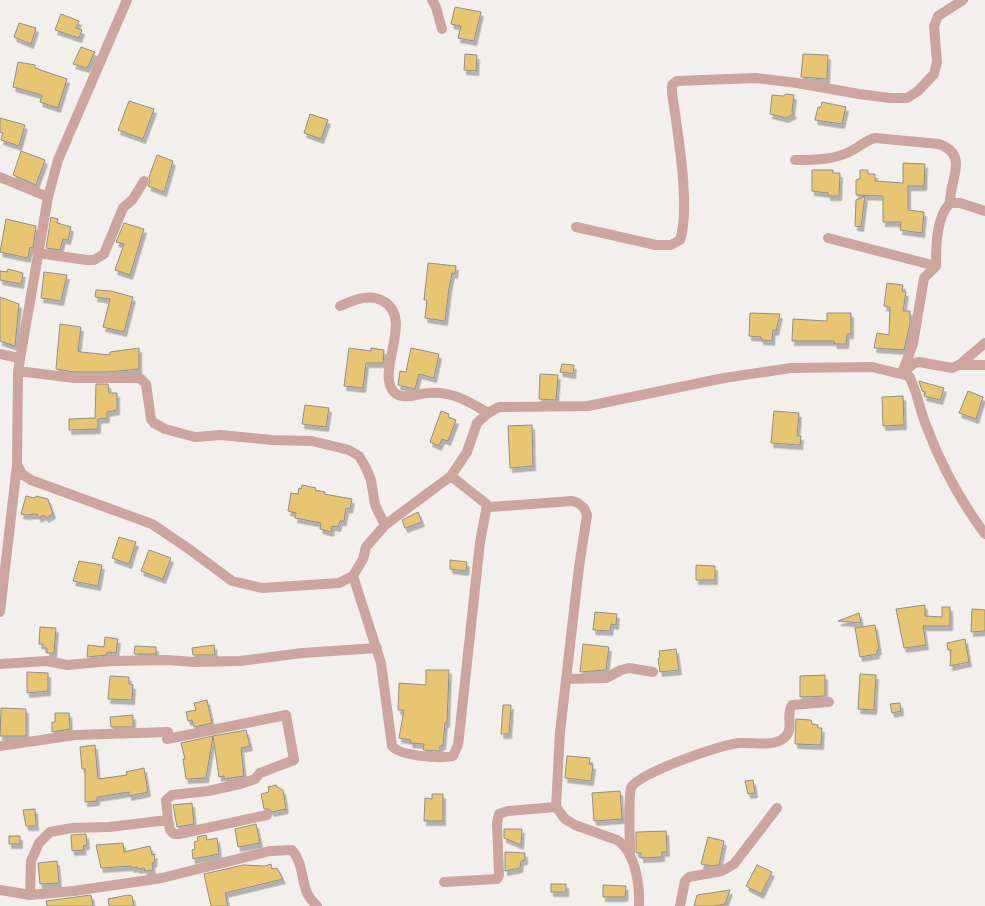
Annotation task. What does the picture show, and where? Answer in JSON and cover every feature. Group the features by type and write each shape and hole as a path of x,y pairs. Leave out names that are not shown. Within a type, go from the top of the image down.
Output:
{"street":[{"path":"0,612 17,465 19,358 48,197 60,154 127,0"},
{"path":"432,0 436,7 442,29"},
{"path":"576,227 656,245 671,245 680,240 683,224 683,191 672,93 672,86 677,81 756,78 797,83 859,94 890,98 907,98 918,91 934,74 937,62 934,26 938,16 963,0"},
{"path":"795,160 830,159 853,151 868,139 875,138 939,144 948,147 953,152 957,163 956,173 950,203 945,211 936,239 936,266 924,278 913,344 902,374"},
{"path":"0,177 48,197"},
{"path":"37,253 87,260 94,260 104,254 123,208 133,199 144,181"},
{"path":"950,203 960,203 985,211"},
{"path":"828,238 936,266"},
{"path":"340,306 357,299 368,297 379,298 388,303 392,309 396,326 389,375 390,386 394,393 406,396 430,392 462,397 488,413"},
{"path":"960,365 985,343"},
{"path":"0,354 19,358"},
{"path":"902,374 910,366 919,362 946,368 960,365 985,365"},
{"path":"17,465 22,474 31,480 152,524 190,549 232,581 262,588 286,585 317,586 339,583 354,576 363,560 366,547 385,525 451,476 467,452 477,423 488,413 499,407 588,406 724,378 791,368 872,367 887,372 909,376 915,386 927,429 943,464 985,534"},
{"path":"18,371 74,378 140,378 146,384 149,414 154,424 164,429 191,436 221,435 272,440 312,441 349,450 360,456 366,468 371,480 375,505 385,525"},
{"path":"451,476 487,506 572,501 578,503 584,508 587,515 579,567 560,732 556,807 565,819 618,840 625,845 630,852"},
{"path":"354,576 377,648 384,681 392,746 394,749 411,754 437,757 453,756 458,745 475,601 480,542 487,506"},
{"path":"0,664 47,661 67,665 112,661 167,660 194,662 240,662 302,654 377,648"},
{"path":"566,679 606,678 621,670 630,668 653,672"},
{"path":"639,906 634,867 630,852 631,793 636,782 689,756 711,749 737,743 779,741 785,738 789,731 788,712 792,705 829,702"},
{"path":"0,746 67,736 128,732 168,732 167,739 286,715 294,760 260,773 255,779 240,784 208,792 172,795 166,800 170,830 174,834 267,815"},
{"path":"444,882 497,878 499,875 497,823 499,814 508,811 556,807"},
{"path":"680,906 685,881 689,877 722,871 734,864 777,808"},
{"path":"30,895 31,861 39,843 50,832 72,828 109,827 168,820"},
{"path":"0,890 30,895 74,891 162,878 270,851 292,850 296,855 302,869 307,893 316,906"}],"building":[{"path":"455,7 481,12 474,41 458,38 461,26 451,24"},
{"path":"61,14 79,21 76,28 82,30 79,38 55,30"},
{"path":"19,23 36,28 31,44 14,37"},
{"path":"81,47 95,52 87,68 73,64"},
{"path":"465,54 477,55 476,71 464,70"},
{"path":"803,54 828,55 827,79 801,77"},
{"path":"18,62 35,65 35,68 67,79 58,108 40,102 42,95 13,87"},
{"path":"786,94 794,95 792,111 794,114 786,118 770,114 772,95 783,96"},
{"path":"129,101 154,109 143,139 118,130"},
{"path":"822,102 846,107 842,124 815,120 818,107 821,107"},
{"path":"310,114 328,120 321,139 304,133"},
{"path":"0,118 25,125 19,146 1,140 3,133 0,132"},
{"path":"21,151 45,160 36,185 13,175"},
{"path":"157,155 173,161 164,192 148,186 150,182 149,177"},
{"path":"903,163 925,164 924,186 908,186 908,210 924,212 922,233 900,230 901,222 883,222 883,196 856,195 856,180 860,179 860,170 868,170 868,174 875,174 875,181 903,183"},
{"path":"812,170 833,170 833,173 840,173 839,196 828,196 828,193 812,191"},
{"path":"865,196 861,227 855,226 856,200"},
{"path":"51,217 58,219 57,223 71,227 68,240 63,239 60,250 46,248"},
{"path":"6,219 36,226 33,248 30,247 28,258 0,252"},
{"path":"124,223 144,229 130,275 115,270 124,244 116,242"},
{"path":"428,263 456,266 455,274 452,273 449,288 445,321 425,318 427,300 424,300"},
{"path":"8,269 23,273 21,284 0,280 0,271 7,272"},
{"path":"44,272 67,275 61,301 41,298"},
{"path":"887,283 903,285 902,291 906,292 903,311 910,311 910,324 904,350 874,348 877,333 889,335 890,307 884,306"},
{"path":"96,290 111,291 133,297 124,332 103,327 110,299 95,297"},
{"path":"0,297 19,304 15,346 0,341"},
{"path":"750,313 780,314 776,331 773,330 772,341 761,340 761,337 749,336"},
{"path":"827,313 851,313 851,334 847,334 846,344 835,344 834,341 792,341 793,319 827,321"},
{"path":"60,324 81,327 78,351 81,352 110,355 110,352 139,348 139,369 108,372 74,372 56,369"},
{"path":"349,348 371,351 371,348 384,350 383,363 366,363 363,388 344,386"},
{"path":"411,348 439,354 434,378 419,374 415,389 398,385 400,371 406,372"},
{"path":"562,364 574,365 573,374 560,372"},
{"path":"540,374 558,375 556,400 539,399"},
{"path":"919,381 944,388 940,400 924,396 925,392 922,391"},
{"path":"96,384 108,384 109,393 117,393 117,410 107,412 107,418 98,419 98,429 69,430 69,419 95,418"},
{"path":"968,391 983,397 976,419 959,413"},
{"path":"903,396 904,425 883,426 882,397"},
{"path":"305,405 329,408 326,427 302,424"},
{"path":"441,411 449,414 448,417 456,420 448,441 442,439 439,446 430,442"},
{"path":"774,411 799,413 797,436 801,436 800,445 771,443"},
{"path":"532,425 533,466 510,468 508,426"},
{"path":"302,485 316,488 315,490 325,492 324,494 352,499 350,509 346,508 344,521 340,521 338,527 332,526 331,532 320,529 321,523 295,518 296,513 288,511 291,493 298,494 299,488 301,489"},
{"path":"26,496 35,498 36,496 48,499 53,514 46,518 44,515 39,518 37,514 21,514"},
{"path":"418,512 422,522 405,528 402,520"},
{"path":"119,537 136,542 129,564 112,558"},
{"path":"149,550 171,558 163,579 141,571"},
{"path":"450,560 467,562 466,571 450,569"},
{"path":"79,561 102,565 98,586 73,581"},
{"path":"696,565 715,566 715,580 696,580"},
{"path":"925,605 925,616 942,617 942,607 950,607 950,626 923,626 926,645 904,648 896,609"},
{"path":"972,609 985,610 985,631 971,632"},
{"path":"595,612 617,614 616,625 611,624 610,631 593,630"},
{"path":"859,613 861,623 838,621"},
{"path":"875,625 879,650 877,650 877,654 860,657 855,628"},
{"path":"40,627 56,628 54,653 47,653 47,648 43,648 43,644 39,644"},
{"path":"105,637 118,639 116,653 107,652 107,655 87,657 88,645 104,647"},
{"path":"965,639 969,662 950,666 951,650 948,650 947,643"},
{"path":"583,644 609,647 606,670 580,672"},
{"path":"214,645 215,655 193,655 192,648"},
{"path":"135,646 156,647 156,654 134,654"},
{"path":"676,649 679,670 660,672 658,659 660,657 659,651"},
{"path":"426,670 449,670 447,723 445,723 443,745 440,746 440,751 423,750 424,744 410,743 411,740 399,738 404,710 398,710 399,683 426,685"},
{"path":"27,672 48,673 48,691 27,693"},
{"path":"860,674 876,675 874,710 858,709"},
{"path":"825,675 825,696 800,697 800,676"},
{"path":"110,676 129,677 129,684 133,685 132,700 108,699"},
{"path":"207,700 212,723 194,727 192,720 188,721 186,712 196,710 194,703"},
{"path":"900,703 901,711 892,713 890,704"},
{"path":"503,705 511,705 509,734 501,734"},
{"path":"1,708 26,709 26,736 0,736"},
{"path":"55,713 69,713 70,729 52,732 52,722 55,722"},
{"path":"133,715 133,727 111,727 110,717"},
{"path":"796,719 811,720 812,724 818,725 818,728 822,728 821,745 795,744"},
{"path":"246,730 250,746 241,748 244,776 224,779 224,776 219,777 213,736"},
{"path":"213,736 206,778 186,779 183,759 185,759 181,743"},
{"path":"95,745 98,779 127,775 126,772 144,768 148,792 129,796 129,792 97,797 97,801 85,802 85,769 82,769 80,747"},
{"path":"567,756 590,758 589,764 593,765 591,781 565,778"},
{"path":"753,780 755,793 748,794 745,781"},
{"path":"276,785 283,790 286,809 272,812 269,809 264,809 261,794 269,792 268,787"},
{"path":"620,791 622,819 594,821 592,793"},
{"path":"432,794 443,794 443,821 424,821 425,798 432,799"},
{"path":"192,803 194,824 177,827 173,805"},
{"path":"35,809 36,826 26,826 23,810"},
{"path":"256,824 260,843 238,847 235,829"},
{"path":"504,829 522,829 521,845 504,838"},
{"path":"666,831 667,852 662,852 662,857 641,858 641,853 636,853 636,832"},
{"path":"86,834 87,845 83,846 84,850 72,851 71,835"},
{"path":"206,835 207,840 217,838 219,854 193,859 192,850 195,849 194,842 198,841 197,837"},
{"path":"9,836 20,836 20,844 9,844"},
{"path":"708,837 724,841 719,865 712,866 701,864"},
{"path":"123,843 124,852 150,846 152,855 155,854 154,863 152,863 153,870 145,871 144,868 137,869 137,867 132,868 131,866 101,868 96,845"},
{"path":"505,852 525,853 525,860 521,861 520,868 505,871"},
{"path":"57,861 59,883 40,884 38,863"},
{"path":"271,864 272,869 277,868 283,879 225,893 228,906 211,906 204,874 243,865 265,866"},
{"path":"757,865 772,872 761,894 746,886"},
{"path":"551,884 566,884 566,892 551,892"},
{"path":"603,885 626,886 625,897 603,897"},
{"path":"730,890 725,904 714,906 694,906 697,895"},
{"path":"91,895 93,906 47,906 46,901"},
{"path":"128,895 132,896 134,906 109,906 108,899"}]}
